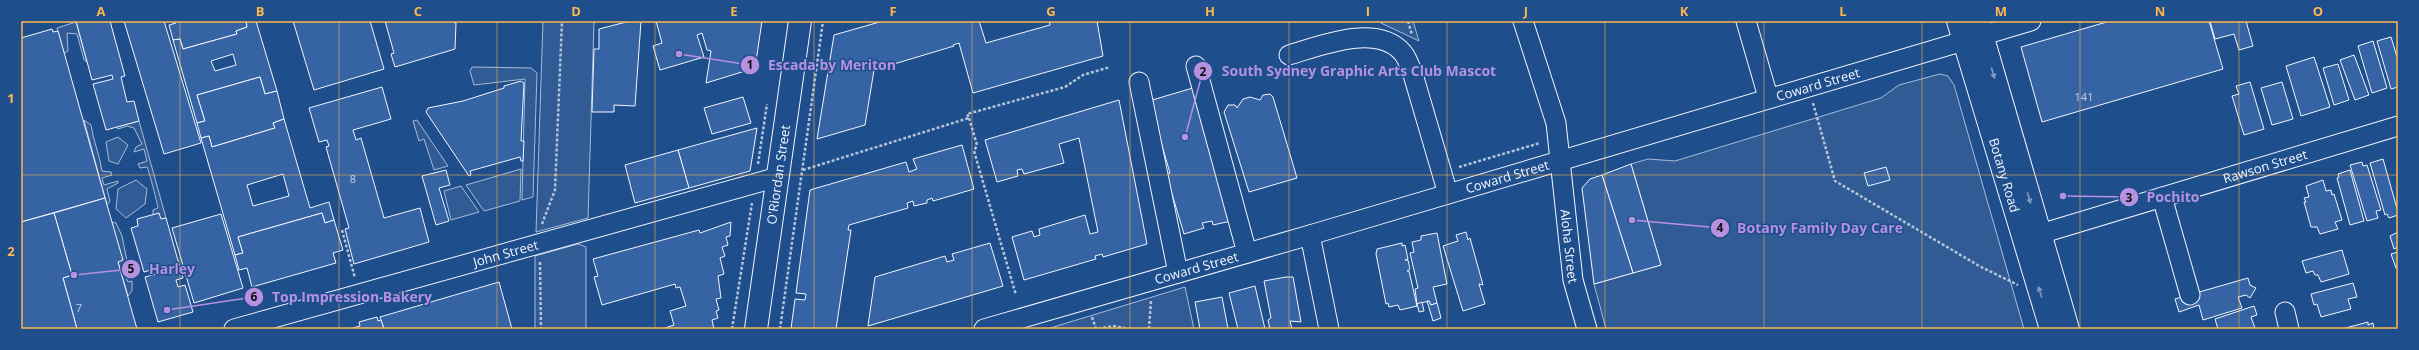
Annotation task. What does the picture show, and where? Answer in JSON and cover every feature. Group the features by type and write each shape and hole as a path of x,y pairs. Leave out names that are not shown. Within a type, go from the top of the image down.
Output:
{"main road":[{"name":"O'Riordan Street","path":"760,323 778,177 800,21"},
{"name":"Botany Road","path":"1971,30 2040,234 2068,329"},
{"name":"Botany Road","path":"1971,30 2051,329"}],"street":[{"name":"Aloha Street","path":"1523,21 1556,122 1573,280 1587,329"},
{"path":"1746,21 1768,97"},
{"name":"Coward Street","path":"984,329 1310,235 1808,86 1971,30 2031,21"},
{"path":"1288,55 1343,40 1370,38 1389,43 1402,52 1412,71 1448,194"},
{"path":"1196,66 1247,253"},
{"path":"1139,82 1178,273"},
{"name":"Rawson Street","path":"2040,234 2398,126"},
{"name":"John Street","path":"234,329 755,182 778,177"},
{"path":"2162,197 2190,295"},
{"path":"1310,235 1329,329"}],"path":[{"path":"541,329 540,261 549,250 550,240 542,226 555,190 562,21"},
{"path":"780,329 823,21"},
{"path":"1408,21 1412,35"},
{"path":"1016,295 974,151 977,145 967,114 1065,86 1083,75 1110,67"},
{"path":"1808,86 1835,181 2013,284"},
{"path":"732,329 768,96"},
{"path":"803,170 968,118"},
{"path":"1458,167 1541,143"},
{"path":"342,230 360,294"},
{"path":"1149,329 1151,299"},
{"path":"1092,317 1096,329 1114,326 1128,329"}],"shaded area":[{"path":"543,21 594,21 588,218 536,232"},
{"path":"1380,21 1413,21 1419,41 1381,23"},
{"path":"76,22 87,62 84,60 77,34 67,33 68,51 64,53 57,28"},
{"path":"472,67 531,68 537,73 533,197 522,200 525,79 474,85 470,71"},
{"path":"1940,74 1948,76 1954,85 2024,329 1606,329 1594,284 1661,265 1631,164 1648,159 1675,161 1881,98 1899,85"},
{"path":"84,120 91,125 102,171 111,172 112,175 102,178 104,185 118,181 118,183 107,189 110,201 107,205"},
{"path":"417,120 448,166 434,170 424,139 419,141 413,121"},
{"path":"139,121 166,218 161,219 153,215 153,210 158,208 158,206 147,167 140,168 138,164 147,161 144,149 134,152 136,147 142,144 134,128 127,126 118,129 116,127"},
{"path":"118,137 128,145 118,164 109,161 106,142"},
{"path":"521,169 520,201 484,211 466,185"},
{"path":"136,180 147,189 145,204 126,218 116,209 118,189"},
{"path":"461,186 479,212 451,220 444,191"},
{"path":"112,222 116,223 122,236 128,266 122,268 128,282 132,281 132,291 128,296 118,262"},
{"path":"578,244 586,247 586,329 535,329 535,256"},
{"path":"1185,287 1194,329 1047,329"}],"building":[{"path":"76,21 110,21 125,76 121,77 127,102 134,101 139,121 106,130 93,84 113,79 112,75 92,80"},
{"path":"124,21 164,21 201,143 164,154"},
{"path":"175,21 246,21 247,27 236,31 237,34 183,49 180,39 173,40 169,25 176,23"},
{"path":"246,21 256,21 277,91 265,94 260,77 197,95 205,121 197,123 173,40 180,39 183,49 237,34 236,31 247,27","holes":["233,54 236,65 215,71 211,61"]},
{"path":"293,21 370,21 384,69 314,90"},
{"path":"385,21 451,21 456,23 455,49 395,67 391,54 394,53"},
{"path":"630,21 641,21 635,106 614,105 614,112 592,112 594,49 599,49 599,29"},
{"path":"656,21 762,21 755,68 706,83 711,51 707,50 702,33 697,35 704,57 660,70 653,46 662,43"},
{"path":"883,21 979,21 986,43 1050,25 1049,21 1097,21 1103,56 973,93 959,43 953,45 954,46 874,70 865,125 817,139 834,35"},
{"path":"2110,21 2209,21 2223,69 2042,122 2021,47"},
{"path":"2210,21 2246,21 2253,46 2239,50 2234,34 2215,39"},
{"path":"52,29 53,32 58,31 105,198 21,222 21,38"},
{"path":"2391,37 2398,60 2398,87 2391,89 2377,41"},
{"path":"2373,41 2387,88 2372,93 2358,46"},
{"path":"2354,55 2369,95 2355,100 2340,60"},
{"path":"2314,57 2330,107 2301,116 2286,66"},
{"path":"2338,64 2349,100 2334,105 2323,68"},
{"path":"260,77 265,94 277,91 284,119 273,123 275,128 212,147 209,136 201,138 197,123 205,121 197,95"},
{"path":"521,81 524,83 521,141 524,141 523,161 521,161 520,157 470,171 471,175 469,176 426,112 428,108 463,101"},
{"path":"2250,82 2264,129 2244,135 2232,96 2239,94 2236,86"},
{"path":"2282,82 2293,119 2272,125 2261,88"},
{"path":"382,87 391,119 353,130 356,140 361,138 384,218 420,208 429,242 354,264 345,229 349,228 326,147 329,146 327,140 319,142 309,108"},
{"path":"1196,87 1231,221 1213,225 1212,221 1202,223 1204,228 1184,234 1166,174 1170,173 1149,101"},
{"path":"1270,94 1273,97 1297,178 1249,192 1224,112 1228,105 1235,105 1237,108 1243,99 1250,97 1260,100 1263,95"},
{"path":"743,97 751,123 712,134 704,108"},
{"path":"1119,100 1147,244 1103,257 1102,254 1095,256 1096,259 1024,280 1012,237 1032,231 1034,237 1040,235 1039,229 1085,215 1090,234 1098,232 1079,138 1059,144 1064,163 1024,174 1022,169 1017,170 1018,176 997,182 985,140"},
{"path":"284,119 310,208 329,202 334,220 325,223 322,213 238,237 243,253 235,255 201,138 209,136 212,147 275,128 273,123","holes":["283,174 289,196 253,206 247,185"]},
{"path":"757,128 750,171 689,188 678,150"},
{"path":"962,145 974,189 933,201 932,198 927,200 927,203 914,206 913,201 907,203 908,208 849,225 848,230 851,230 836,329 791,329 795,299 805,300 806,294 796,293 810,190 906,162 909,172 917,169 913,159"},
{"path":"678,150 689,188 635,203 625,165"},
{"path":"2383,159 2398,212 2398,215 2389,218 2387,214 2385,215 2370,163"},
{"path":"2362,162 2363,166 2367,165 2381,210 2376,211 2378,218 2367,221 2350,165"},
{"path":"1631,164 1661,265 1633,273 1602,175"},
{"path":"1886,167 1890,180 1868,186 1864,173"},
{"path":"446,170 450,185 439,188 449,221 436,225 422,176"},
{"path":"2350,170 2364,221 2350,225 2337,178 2339,177 2338,174"},
{"path":"1602,175 1633,273 1594,284 1582,188 1590,179"},
{"path":"2323,180 2326,191 2331,190 2332,195 2334,194 2342,220 2335,222 2338,229 2320,234 2317,227 2311,227 2304,198 2309,197 2306,186"},
{"path":"105,198 123,260 118,262 137,329 77,329 63,278 72,275 54,213"},
{"path":"54,213 72,275 63,278 77,329 21,329 21,222"},
{"path":"159,213 161,219 166,218 183,278 176,280 178,287 185,285 193,312 158,322 145,277 163,272 161,267 144,272 131,228 138,226 137,219"},
{"path":"322,213 325,223 334,220 343,250 333,253 336,263 252,287 247,268 239,270 235,255 243,253 238,237"},
{"path":"221,214 243,288 194,303 172,228"},
{"path":"731,222 730,236 726,237 728,245 722,247 725,256 720,258 724,274 718,276 721,298 716,299 719,310 716,311 718,318 712,320 714,329 662,329 674,325 670,311 686,306 680,287 676,288 675,284 602,305 594,277 598,276 593,259 699,230 700,233"},
{"path":"1466,232 1468,240 1470,238 1483,285 1479,284 1485,304 1463,311 1443,246 1458,241 1456,235"},
{"path":"2398,232 2398,247 2394,249 2390,236"},
{"path":"1437,233 1447,284 1433,287 1437,303 1431,305 1429,301 1417,304 1415,289 1418,288 1410,253 1414,252 1412,242 1421,240 1421,236"},
{"path":"990,243 1003,286 868,326 875,277 945,256 947,262 954,260 952,254"},
{"path":"1402,243 1402,246 1405,245 1408,259 1405,260 1408,260 1410,269 1407,271 1409,271 1417,306 1400,310 1398,305 1389,307 1388,303 1386,304 1376,254 1377,249"},
{"path":"2342,250 2349,274 2321,282 2318,275 2315,275 2313,271 2306,273 2302,261"},
{"path":"2398,252 2398,268 2396,268 2391,254"},
{"path":"1293,277 1301,322 1290,321 1292,329 1270,329 1268,320 1271,318 1264,281"},
{"path":"2248,278 2250,285 2256,288 2250,298 2246,295 2238,297 2242,308 2203,320 2199,305 2179,312 2175,299"},
{"path":"499,282 512,329 384,329 380,317"},
{"path":"2353,283 2357,297 2348,299 2351,309 2321,317 2317,304 2314,305 2311,294"},
{"path":"1255,286 1265,329 1238,329 1229,293"},
{"path":"1222,297 1228,329 1200,329 1195,302"},
{"path":"1427,301 1429,301 1431,305 1437,303 1441,318 1433,321"},
{"path":"1422,302 1424,311 1419,312 1417,304"},
{"path":"2254,306 2257,315 2251,317 2255,328 2218,329 2215,319"},
{"path":"377,317 378,321 381,320 384,329 349,329 360,326 359,322"},
{"path":"2368,322 2368,325 2373,323 2374,329 2342,329"}],"place":[{"name":"Escada by Meriton","path":"679,54"},
{"name":"South Sydney Graphic Arts Club Mascot","path":"1185,137"},
{"name":"Pochito","path":"2063,196"},
{"name":"Botany Family Day Care","path":"1632,220"},
{"name":"Harley","path":"74,275"},
{"name":"Top Impression Bakery","path":"167,310"}]}
